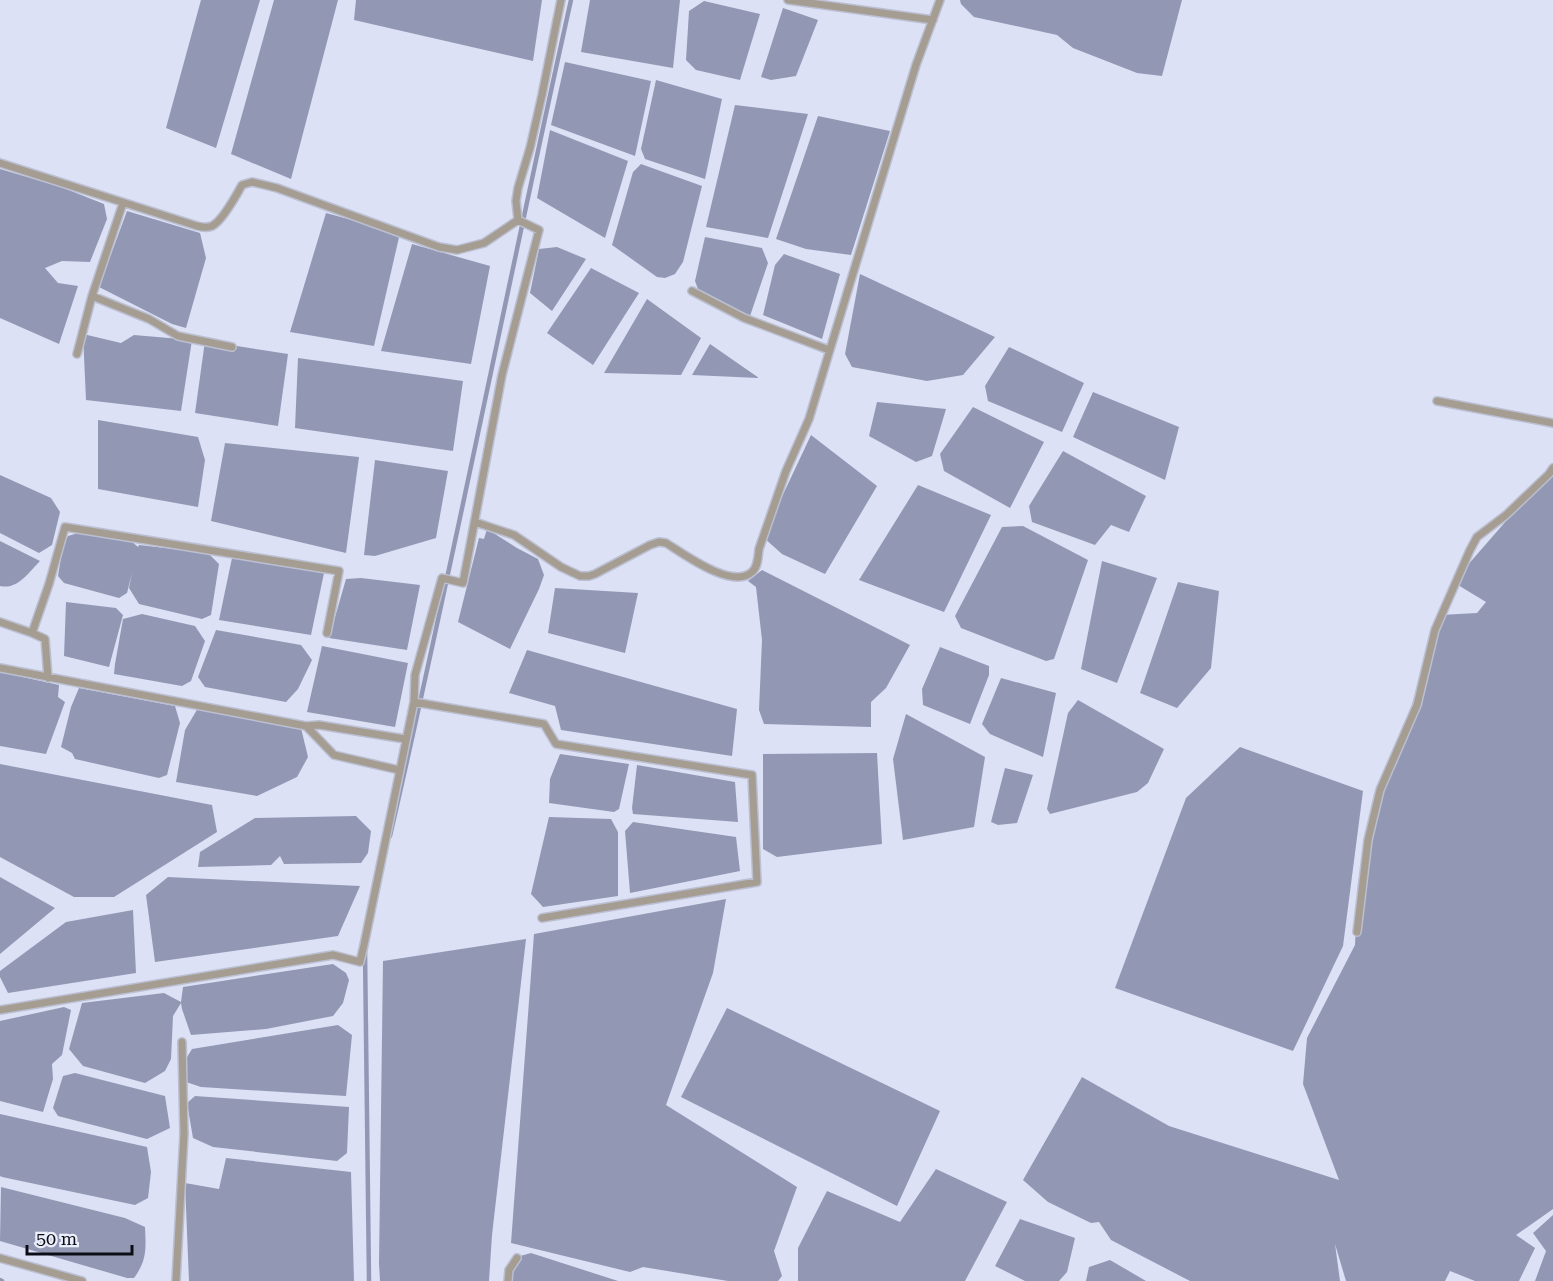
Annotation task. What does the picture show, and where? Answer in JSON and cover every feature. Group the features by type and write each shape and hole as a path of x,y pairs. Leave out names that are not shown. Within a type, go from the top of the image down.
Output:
{"lane":[{"path":"518,220 516,201 518,188 542,96 561,0"},
{"path":"788,0 933,20"},
{"path":"475,522 513,535 561,567 579,576 589,576 659,542 666,543 720,574 735,577 753,571 758,562 759,549 786,471 809,419 916,65 940,0"},
{"path":"0,163 206,227 213,226 231,204 242,185 252,182 277,188 439,247 457,250 484,243 518,220"},
{"path":"77,354 92,296 123,203"},
{"path":"0,1010 333,955 360,962 414,702 415,675 442,578 463,583 502,375 539,230 518,220"},
{"path":"692,291 744,318 829,350"},
{"path":"92,296 149,319 178,336 232,346"},
{"path":"1437,401 1553,423"},
{"path":"1357,932 1368,840 1380,790 1417,705 1435,630 1470,550 1478,537 1506,515 1553,468"},
{"path":"32,633 50,584 65,527 339,571 327,633"},
{"path":"0,622 45,639 48,678"},
{"path":"0,668 306,726 319,724 405,739"},
{"path":"414,702 544,724 555,744 752,775 757,882 542,918"},
{"path":"306,726 334,755 399,770"},
{"path":"176,1281 184,1134 182,1042"},
{"path":"0,1258 82,1281"},
{"path":"507,1281 509,1270 517,1258"}],"water":[{"path":"201,0 260,0 216,148 166,128"},
{"path":"274,0 338,0 291,179 231,154"},
{"path":"356,0 542,0 533,61 354,20"},
{"path":"590,0 680,0 673,68 581,52"},
{"path":"960,0 1182,0 1162,76 1137,73 1073,48 1057,35 974,17"},
{"path":"704,1 760,14 740,80 696,70 686,60 689,11"},
{"path":"783,8 818,20 796,76 771,80 761,77"},
{"path":"565,62 651,81 635,156 551,125"},
{"path":"656,80 722,99 705,179 645,159 641,149"},
{"path":"735,105 808,114 768,238 706,227"},
{"path":"818,116 890,131 851,255 806,249 776,239"},
{"path":"550,130 628,161 605,238 537,198"},
{"path":"641,164 702,186 683,262 675,274 665,278 657,277 612,245 633,172"},
{"path":"0,169 61,187 104,204 107,219 90,262 62,261 45,268 58,283 78,286 59,344 0,318"},
{"path":"127,211 200,233 206,258 186,328 172,324 99,287"},
{"path":"326,213 400,233 374,346 290,332"},
{"path":"705,237 762,248 768,263 749,319 701,297 695,281"},
{"path":"412,244 490,266 471,364 381,351"},
{"path":"557,247 586,259 552,311 530,293 539,249"},
{"path":"784,254 840,274 822,339 763,315 775,265"},
{"path":"591,268 639,293 593,365 547,333"},
{"path":"860,274 995,337 963,375 927,381 852,367 845,354"},
{"path":"647,299 701,338 681,375 604,373"},
{"path":"83,334 121,343 134,335 192,340 181,411 86,400"},
{"path":"205,341 288,354 278,426 195,413"},
{"path":"710,344 759,378 692,375"},
{"path":"1009,347 1084,383 1062,432 988,401 985,386"},
{"path":"298,358 463,381 453,451 295,428"},
{"path":"1093,392 1179,427 1165,480 1073,437"},
{"path":"877,402 946,409 932,456 916,462 869,436"},
{"path":"973,407 1044,442 1010,508 944,471 940,454"},
{"path":"98,420 198,437 205,460 198,507 98,489"},
{"path":"811,435 877,486 825,574 782,554 763,537"},
{"path":"225,443 359,457 346,553 211,521"},
{"path":"1063,451 1146,496 1129,532 1111,525 1095,545 1032,522 1029,506"},
{"path":"375,460 448,471 436,538 375,556 364,555"},
{"path":"1553,467 1553,1209 1516,1235 1535,1248 1519,1281 1475,1281 1450,1271 1445,1281 1346,1281 1335,1244 1340,1281 1190,1281 1111,1240 1099,1222 1091,1223 1048,1202 1023,1180 1082,1077 1169,1126 1339,1180 1303,1084 1307,1038 1355,945 1358,883 1374,795 1405,727 1440,615 1477,613 1486,602 1453,582"},
{"path":"0,475 51,498 60,512 52,545 39,553 0,533"},
{"path":"918,485 991,515 944,612 859,580"},
{"path":"1023,526 1088,560 1054,659 1046,661 961,628 955,616 1002,527"},
{"path":"487,529 538,559 544,575 510,649 458,622 479,538 484,539"},
{"path":"85,531 131,541 138,547 139,545 208,553 219,564 211,615 202,619 139,604 129,588 132,573 127,593 119,598 64,583 58,576 63,545 68,536"},
{"path":"0,541 40,561 18,583 6,587 0,586"},
{"path":"232,558 324,573 311,635 219,620"},
{"path":"1102,561 1157,578 1117,683 1081,669"},
{"path":"762,570 910,645 886,688 871,702 871,727 764,724 759,710 762,640 756,587 748,581"},
{"path":"361,578 420,585 407,650 329,638 346,579"},
{"path":"1178,582 1219,591 1211,668 1177,708 1140,693"},
{"path":"555,588 638,593 625,653 548,633"},
{"path":"66,602 116,608 123,615 109,667 64,656"},
{"path":"142,614 195,626 205,641 191,681 182,686 114,674 123,619"},
{"path":"216,630 301,645 312,660 298,689 286,702 205,687 198,677"},
{"path":"322,646 408,663 395,727 307,712"},
{"path":"940,647 989,666 989,675 970,724 923,705 922,689"},
{"path":"527,650 737,709 732,756 561,730 555,706 509,693"},
{"path":"0,672 59,685 58,697 65,702 46,754 0,746"},
{"path":"1001,678 1056,693 1043,757 990,734 982,724"},
{"path":"79,688 175,706 180,723 167,775 159,778 75,759 72,753 61,747 71,707"},
{"path":"1078,700 1164,749 1148,783 1137,792 1050,814 1047,809 1068,713"},
{"path":"198,708 301,728 308,757 297,777 257,796 176,782 185,730"},
{"path":"906,714 985,757 974,827 903,840 893,759"},
{"path":"1240,747 1363,791 1343,946 1293,1051 1115,988 1186,798"},
{"path":"877,753 882,844 777,857 763,849 763,754"},
{"path":"560,754 629,764 619,809 614,812 549,803 550,779"},
{"path":"0,764 212,805 217,832 114,897 74,897 0,857"},
{"path":"637,765 735,782 738,822 633,814"},
{"path":"1005,768 1033,775 1017,823 998,825 991,822"},
{"path":"356,816 371,831 368,853 361,863 284,864 280,856 271,865 198,867 200,852 255,818"},
{"path":"549,817 611,819 618,832 618,896 543,907 531,894"},
{"path":"633,822 736,837 740,871 630,893 625,831"},
{"path":"0,877 55,908 0,954"},
{"path":"168,877 360,886 338,936 155,962 146,895"},
{"path":"726,899 713,973 666,1105 797,1187 774,1251 782,1276 778,1281 728,1281 643,1267 630,1272 511,1243 534,934"},
{"path":"133,910 136,973 8,993 0,977 0,971 66,922"},
{"path":"526,939 492,1235 489,1281 380,1281 383,961"},
{"path":"333,964 346,973 349,980 343,1003 333,1016 266,1029 191,1035 181,1003 173,1016 171,1059 165,1071 145,1083 83,1066 69,1049 82,1003 164,993 181,1002 183,987"},
{"path":"64,1007 71,1010 62,1055 52,1064 53,1079 43,1112 0,1101 0,1021"},
{"path":"727,1008 940,1111 897,1206 681,1097"},
{"path":"338,1025 352,1035 346,1096 201,1087 186,1082 181,1067 192,1049"},
{"path":"75,1073 165,1096 170,1128 147,1139 58,1116 53,1108 63,1076"},
{"path":"195,1096 349,1107 347,1153 337,1161 213,1147 193,1138 187,1103"},
{"path":"0,1114 147,1147 151,1172 148,1198 135,1205 0,1176"},
{"path":"226,1158 351,1172 354,1281 189,1281 185,1183 219,1189"},
{"path":"936,1169 1007,1202 965,1281 798,1281 798,1248 827,1191 900,1222"},
{"path":"1,1187 125,1218 145,1227 145,1254 138,1272 134,1278 127,1278 0,1241"},
{"path":"1553,1215 1553,1281 1535,1281 1546,1251 1533,1233"},
{"path":"1020,1219 1075,1238 1067,1272 1059,1281 1025,1281 995,1266"},
{"path":"531,1253 618,1281 511,1281 513,1258"},
{"path":"1110,1260 1146,1281 1086,1281 1089,1267"}],"waterway":[{"path":"390,836 571,0"},
{"path":"365,950 369,1281"}]}
